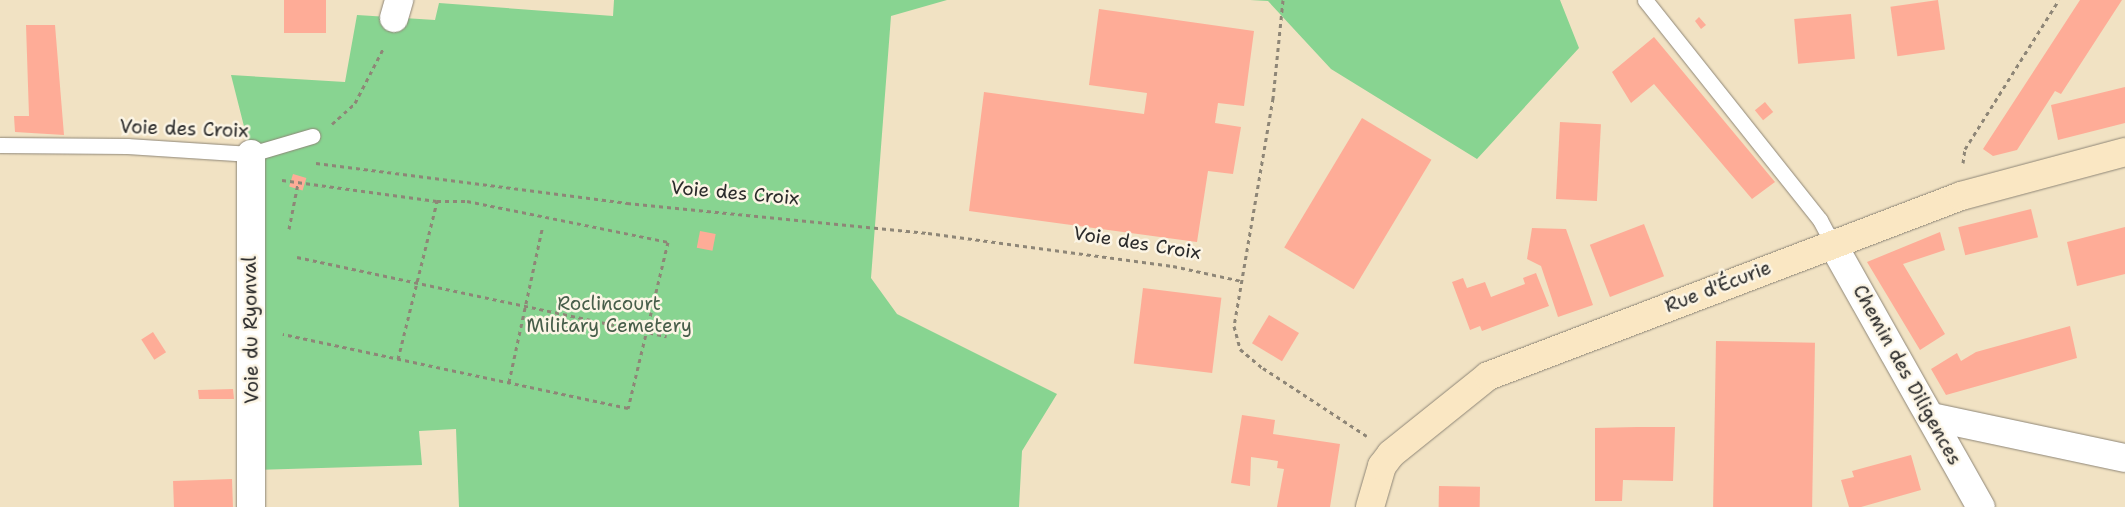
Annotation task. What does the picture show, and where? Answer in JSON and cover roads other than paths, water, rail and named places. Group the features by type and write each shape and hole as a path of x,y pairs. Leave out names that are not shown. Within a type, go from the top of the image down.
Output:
{"street":[{"name":"Rue d'Écurie","path":"1370,507 1382,466 1391,454 1488,376 1961,196 2125,152"},
{"name":"Voie du Ryonval","path":"251,154 251,507"},
{"name":"Chemin des Diligences","path":"1832,244 1932,416 1981,507"},
{"path":"1932,416 2125,458"}],"lane":[{"path":"1645,0 1820,220 1832,244"},
{"name":"Voie des Croix","path":"0,145 126,146 251,154 312,136"}],"park label":[{"name":"Roclincourt Military Cemetery","path":"609,315"}]}
